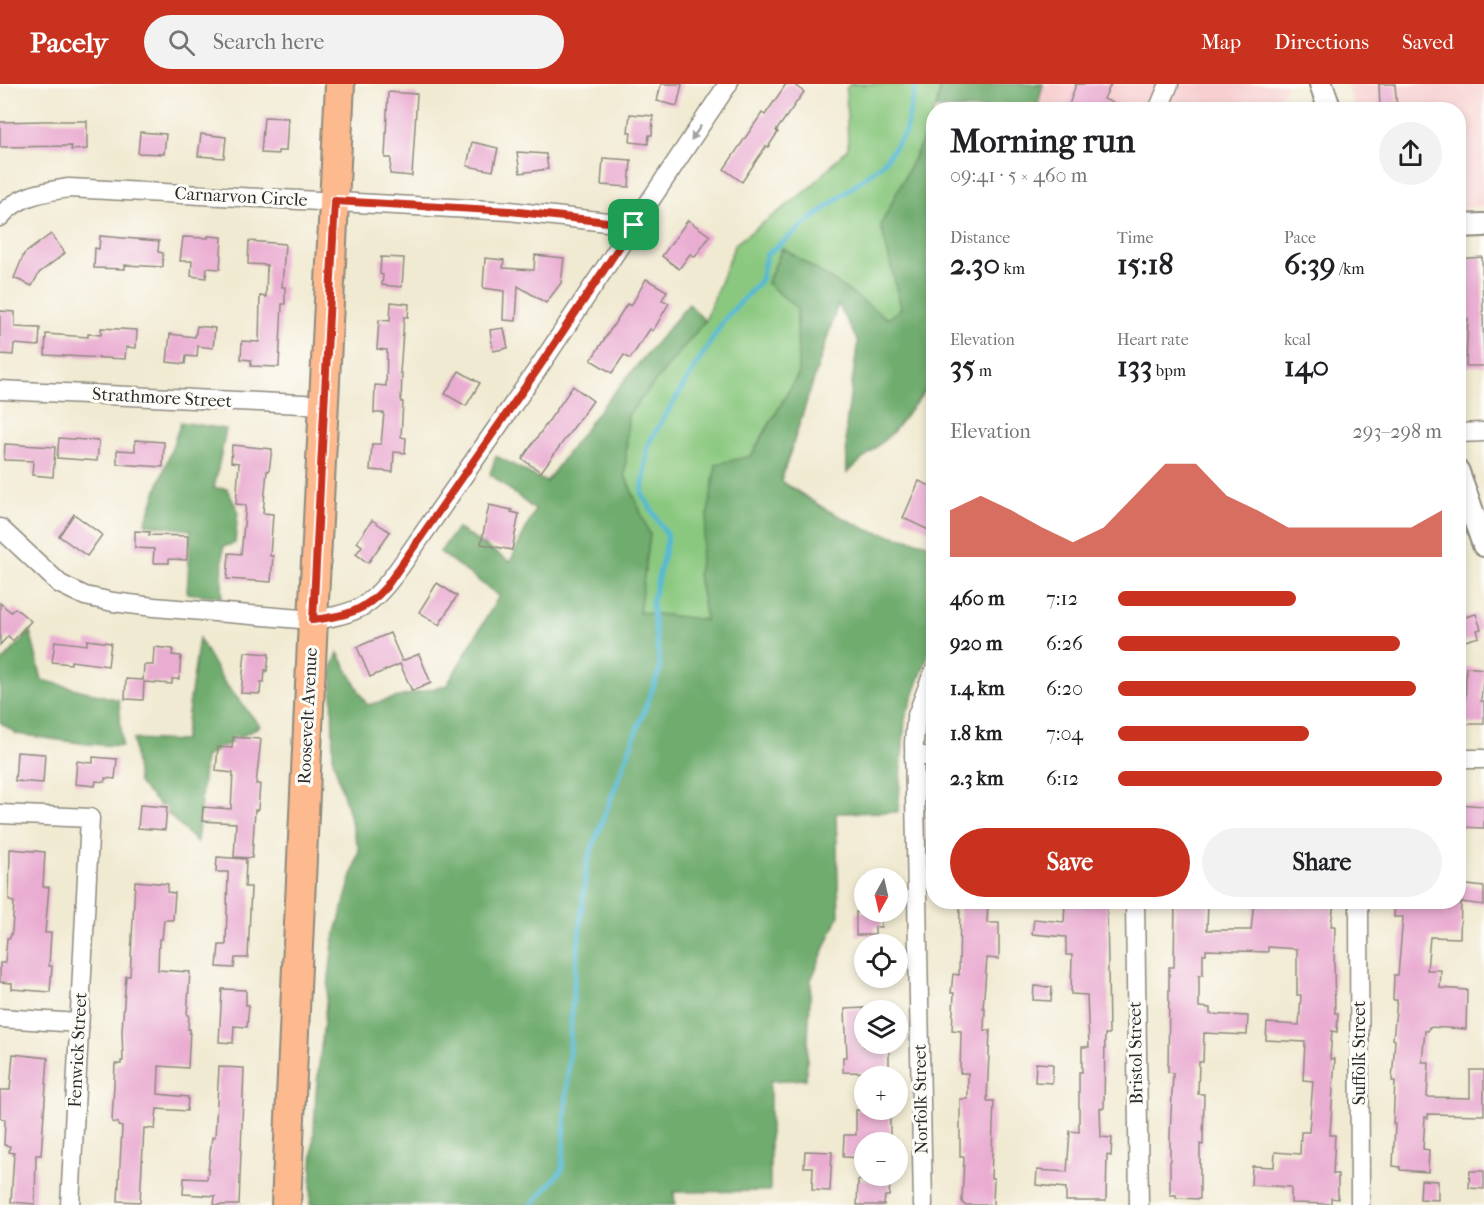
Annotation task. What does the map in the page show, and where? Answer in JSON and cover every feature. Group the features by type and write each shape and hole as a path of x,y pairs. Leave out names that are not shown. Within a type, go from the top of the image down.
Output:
{"main road":[{"name":"Roosevelt Avenue","path":"286,1205 340,84"}],"street":[{"path":"0,528 60,584 85,596 113,602 154,608 313,620 350,614 369,603 386,587 537,370 729,84"},
{"path":"1161,102 1169,84"},
{"path":"1321,84 1327,102"},
{"name":"Carnarvon Circle","path":"0,217 14,203 27,197 69,188 510,211 634,225"},
{"path":"1466,226 1484,225"},
{"name":"Strathmore Street","path":"0,390 324,405"},
{"path":"1466,433 1484,432"},
{"path":"1466,494 1484,545"},
{"name":"Norfolk Street","path":"923,1205 914,756 916,718 926,692"},
{"path":"914,756 926,756"},
{"path":"1466,759 1484,759"},
{"name":"Fenwick Street","path":"0,814 90,818 70,1205"},
{"name":"Bristol Street","path":"1135,909 1139,1205"},
{"name":"Suffolk Street","path":"1359,909 1360,1205"},
{"path":"0,1018 79,1023"}],"shaded area":[{"path":"1025,84 1287,84 1279,102 1018,101"},
{"path":"1346,84 1484,84 1484,207 1466,208 1466,102 1353,102"}],"green space":[{"path":"850,84 941,84 937,102 926,102 926,133 881,225 902,307 888,319 782,248 767,283 797,308 798,375 751,456 698,573 706,620 639,612 650,535 625,475 628,415 705,321 735,244 810,188 848,148 846,89"},
{"path":"941,84 1043,84 1039,102 937,102"},
{"path":"926,133 926,390 892,433 847,473 846,425 858,342 838,304 781,481 825,509 868,530 926,543 926,660 905,719 898,812 836,813 839,915 811,980 806,1079 770,1081 770,1191 674,1192 675,1205 310,1205 316,1092 333,943 359,850 333,759 332,668 338,653 367,705 447,685 499,596 440,552 457,528 510,562 535,510 490,474 496,456 546,482 601,408 689,304 705,321 628,415 625,475 650,535 639,612 706,620 698,573 716,464 751,456 798,375 797,308 767,283 783,248 888,319 901,308 881,225"},
{"path":"181,422 226,429 214,488 227,489 238,511 235,543 223,547 222,597 187,593 191,530 145,524"},
{"path":"30,631 42,680 119,700 122,746 87,744 17,734 0,722 0,664"},
{"path":"199,638 224,682 260,726 205,757 197,843 138,783 133,739 184,741"}],"building":[{"path":"661,84 682,84 677,106 657,101"},
{"path":"786,84 793,84 804,92 742,182 724,169 762,113 765,115"},
{"path":"1076,84 1111,84 1104,99 1111,102 1070,102"},
{"path":"1379,84 1395,84 1396,102 1380,102"},
{"path":"388,92 417,94 412,176 390,174 391,158 385,158"},
{"path":"630,114 653,116 652,135 649,135 648,144 630,142 631,132 628,132"},
{"path":"264,117 288,118 286,151 278,151 278,154 261,153"},
{"path":"87,121 87,149 71,150 72,146 0,147 0,122"},
{"path":"140,132 166,134 164,154 138,153"},
{"path":"201,134 226,137 224,158 198,156"},
{"path":"472,142 498,148 493,171 467,166"},
{"path":"517,152 546,154 548,169 520,173"},
{"path":"603,158 631,160 629,187 601,185"},
{"path":"688,220 710,236 695,257 690,254 679,269 662,256"},
{"path":"51,234 65,253 39,273 32,286 14,278 24,254"},
{"path":"100,236 159,241 158,252 163,253 163,267 125,265 125,269 94,268 95,248 99,249"},
{"path":"208,236 222,237 220,269 207,268 206,278 191,276 192,261 180,261 183,237 208,238"},
{"path":"249,241 285,244 282,287 285,287 285,304 282,304 279,367 251,366 251,360 241,359 242,341 259,342 260,296 266,297 267,265 248,264"},
{"path":"535,255 564,258 561,283 546,303 518,286 516,321 503,320 504,291 483,288 485,258 504,260 503,268 534,270"},
{"path":"381,257 404,258 402,287 382,285"},
{"path":"1482,257 1484,366 1466,366 1468,319 1466,319 1466,258"},
{"path":"646,279 667,291 662,300 669,303 653,331 650,329 630,359 624,355 612,373 591,360 627,304 631,306"},
{"path":"391,302 409,304 408,317 404,317 400,373 402,373 401,402 403,402 401,437 406,438 405,453 394,452 393,472 370,470 372,444 381,444 384,413 374,413 375,385 386,386 387,350 377,349 379,320 390,321"},
{"path":"0,311 15,312 15,327 40,328 39,346 14,344 13,355 0,354"},
{"path":"197,326 215,328 213,348 198,346 197,357 186,356 185,364 167,362 170,334 195,337"},
{"path":"101,328 137,330 136,348 126,347 125,359 45,355 46,334 88,337 88,334 101,335"},
{"path":"504,328 508,348 493,351 490,330"},
{"path":"459,371 480,383 466,406 445,394"},
{"path":"573,386 593,401 541,472 522,459"},
{"path":"59,438 99,441 97,461 57,458"},
{"path":"135,440 164,442 163,467 117,464 117,450 135,451"},
{"path":"5,444 55,447 53,477 32,475 33,461 4,460"},
{"path":"232,445 272,449 269,471 267,471 263,513 273,514 271,582 227,579 229,553 241,554 246,505 236,504 239,463 231,462"},
{"path":"919,481 926,484 926,529 903,518"},
{"path":"489,505 512,510 511,512 519,514 512,550 481,544"},
{"path":"74,514 102,535 87,556 59,536"},
{"path":"372,520 390,532 368,563 356,554 362,546 357,542"},
{"path":"135,531 150,532 149,535 188,536 187,560 169,559 169,563 153,563 154,549 135,548"},
{"path":"437,583 457,596 439,625 419,612"},
{"path":"0,603 11,612 15,608 31,621 13,641 8,636 0,645"},
{"path":"1476,614 1481,629 1477,630 1479,637 1466,641 1466,617"},
{"path":"390,633 402,661 419,654 431,683 412,691 400,664 370,677 357,647"},
{"path":"87,640 111,643 108,666 71,661 71,664 52,662 55,641 87,645"},
{"path":"154,647 173,649 172,655 181,656 179,679 172,679 172,684 144,682 143,700 125,699 126,679 143,680 144,665 153,665"},
{"path":"245,652 269,654 260,694 241,693"},
{"path":"1466,667 1484,669 1481,701 1484,701 1484,724 1466,724"},
{"path":"233,737 261,739 256,784 260,784 258,810 255,810 252,858 234,857 236,823 202,821 203,807 231,809 233,773 216,771 218,747 232,748"},
{"path":"17,752 45,754 43,783 15,781"},
{"path":"93,757 117,759 115,779 105,778 105,782 96,781 95,786 75,784 77,761 93,763"},
{"path":"140,805 167,807 165,830 138,828"},
{"path":"1466,805 1484,806 1484,828 1466,827"},
{"path":"10,849 45,852 43,887 49,887 45,933 51,933 50,992 12,989 12,983 0,982 0,963 5,963 7,938 10,938 12,931 14,902 9,901"},
{"path":"217,857 246,859 245,887 251,887 248,958 235,958 234,968 217,967 219,945 226,945 228,872 216,872"},
{"path":"135,881 168,884 167,892 175,893 173,920 164,920 162,939 159,939 158,970 190,972 187,1015 189,1015 188,1029 190,1029 188,1068 159,1066 158,1094 188,1097 187,1111 157,1109 155,1129 144,1128 140,1202 118,1201 122,1127 112,1122 115,1064 121,1064 123,1061 122,1030 126,976 130,976"},
{"path":"1466,885 1484,887 1484,905 1466,903"},
{"path":"960,909 988,909 987,923 999,923 999,959 987,958 983,1008 985,1008 984,1030 990,1030 987,1101 994,1101 991,1178 994,1178 993,1205 964,1205 962,1201 964,1157 960,1157 960,1099 968,1099 968,1073 960,1073 961,1031 952,1030 954,993 951,993 953,974 959,975"},
{"path":"1065,909 1107,909 1109,1034 1105,1034 1104,1108 1100,1108 1101,1137 1112,1138 1111,1156 1107,1155 1106,1201 1066,1201 1066,1188 1036,1185 1037,1170 1067,1172 1070,1131 1079,1132 1079,1072 1082,1072 1082,1047 1089,1047 1087,995 1071,994 1072,955 1066,955 1066,937 1032,934 1034,919 1064,922"},
{"path":"1175,909 1208,909 1207,930 1251,930 1253,909 1333,909 1331,926 1335,926 1335,1013 1338,1013 1337,1032 1332,1031 1330,1059 1335,1059 1330,1135 1335,1135 1333,1174 1338,1174 1338,1199 1331,1198 1331,1204 1291,1203 1291,1187 1251,1185 1252,1166 1274,1167 1275,1152 1300,1154 1301,1132 1309,1132 1313,1081 1303,1080 1305,1042 1266,1040 1267,1023 1299,1025 1301,995 1297,995 1297,949 1268,947 1268,952 1206,950 1206,954 1203,954 1203,975 1199,975 1199,1007 1210,1008 1210,1014 1248,1016 1247,1035 1204,1033 1203,1062 1199,1062 1198,1094 1204,1094 1203,1145 1200,1144 1200,1199 1176,1198 1176,1195 1170,1195 1173,1073 1168,1072 1169,967 1174,967"},
{"path":"1395,909 1461,909 1460,938 1430,937 1427,970 1441,970 1440,988 1467,990 1466,1029 1429,1027 1428,1031 1425,1031 1422,1062 1429,1062 1427,1097 1470,1098 1470,1070 1484,1070 1484,1115 1428,1114 1428,1118 1425,1117 1423,1149 1429,1150 1428,1172 1400,1170 1400,1167 1393,1166 1395,1081 1392,1081 1395,1040 1393,1039 1397,1000 1393,1000 1394,975 1398,975 1403,917 1394,917"},
{"path":"856,922 881,922 881,927 875,927 875,934 856,934"},
{"path":"1034,986 1052,987 1051,1001 1033,1000"},
{"path":"222,989 246,990 246,1005 249,1005 247,1027 234,1026 233,1043 219,1042"},
{"path":"845,1009 854,1009 854,1054 889,1054 889,1066 854,1066 854,1072 843,1072 843,1057 847,1057"},
{"path":"13,1054 48,1058 41,1155 36,1155 35,1204 11,1202 14,1153 9,1152 10,1146 4,1145 5,1119 0,1118 0,1090 10,1090"},
{"path":"1036,1063 1053,1064 1052,1083 1035,1082"},
{"path":"219,1067 244,1068 239,1205 214,1205 215,1196 183,1194 184,1178 207,1179 212,1137 215,1137"},
{"path":"856,1120 890,1120 890,1132 856,1132"},
{"path":"844,1135 854,1135 854,1158 843,1157"},
{"path":"805,1151 832,1152 830,1191 812,1190 813,1167 804,1167"},
{"path":"1470,1171 1484,1171 1484,1189 1469,1188"},
{"path":"1421,1180 1438,1181 1438,1200 1420,1199"},
{"path":"858,1186 890,1186 889,1196 885,1196 884,1205 857,1205"}],"waterway":[{"path":"532,1205 562,1170 573,993 587,862 660,669 652,603 668,537 642,494 648,444 724,320 761,280 766,255 883,163 905,133 916,84"}],"route":[{"path":"335,201 510,211 634,225 537,370 386,587 369,603 350,614 313,620 335,201"}]}
